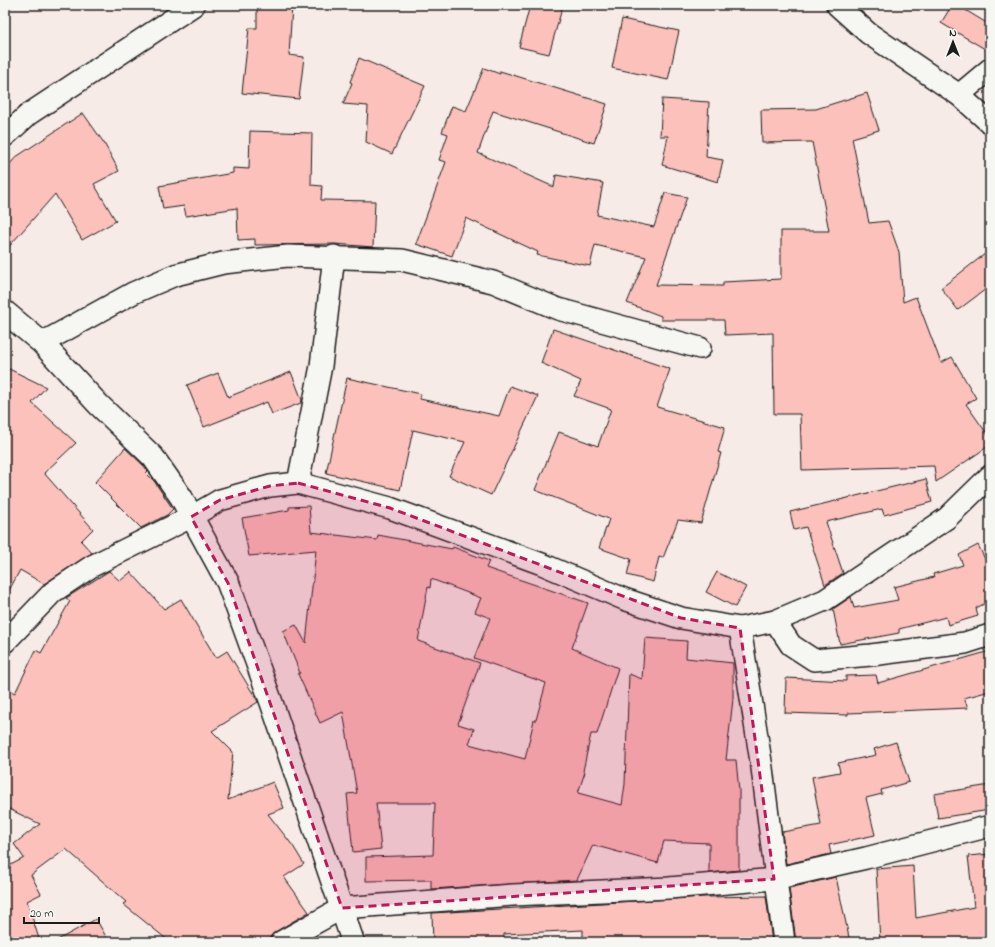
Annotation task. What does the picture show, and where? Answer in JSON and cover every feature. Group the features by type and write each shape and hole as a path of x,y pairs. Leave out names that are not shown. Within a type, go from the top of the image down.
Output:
{"street":[{"path":"5,136 29,114 194,5"},
{"path":"837,5 868,33 959,95 990,123"},
{"path":"959,95 990,69"},
{"path":"42,343 133,293 175,275 223,263 288,256 334,256 402,260 493,282 558,309 700,348"},
{"path":"298,483 321,366 334,256"},
{"path":"5,312 42,343 98,404 153,457 181,497 191,518 228,583 272,704 354,942"},
{"path":"5,642 53,592 92,566 191,518 220,500 270,486 298,483 390,508 542,564 624,599 674,616 740,628 775,621 826,600 948,518 990,476"},
{"path":"775,621 791,645 814,660 871,655 965,643 990,635"},
{"path":"740,628 762,768 774,878 784,942"},
{"path":"281,942 342,908 513,895 669,888 774,878 874,856 990,826"}],"highlighted area":[{"path":"298,483 390,508 681,618 740,628 774,879 342,908 228,583 191,517 220,500 270,486"}],"building":[{"path":"257,5 292,5 289,55 304,57 299,99 242,93 249,28 257,28"},
{"path":"530,5 563,5 549,54 519,47"},
{"path":"952,5 957,5 990,25 990,52 941,23"},
{"path":"622,19 679,31 668,80 612,68"},
{"path":"359,58 425,86 392,154 366,142 368,106 343,104 352,83 350,82"},
{"path":"484,68 500,74 500,71 607,104 594,143 493,111 478,153 554,187 556,175 603,183 597,215 654,227 665,193 687,197 656,285 723,286 723,282 781,279 781,231 829,231 812,142 762,143 761,110 816,109 867,93 879,130 852,138 869,223 888,221 899,252 903,302 916,297 941,363 952,357 976,398 966,404 990,438 990,445 936,482 934,466 802,470 800,414 774,414 773,333 725,335 724,320 661,320 661,316 627,303 646,257 595,245 590,266 537,255 538,252 466,218 452,256 416,244 446,162 439,160 448,134 442,132 452,106 466,111"},
{"path":"662,99 709,102 706,157 723,160 718,182 662,165 668,136 660,136"},
{"path":"83,113 104,143 119,171 94,184 116,221 82,240 55,194 5,251 5,170 16,157"},
{"path":"250,131 312,133 311,185 322,186 321,200 375,201 373,247 335,244 255,245 255,239 238,240 237,208 186,216 184,206 163,209 159,186 233,173 233,168 249,169"},
{"path":"990,250 990,286 958,310 941,288"},
{"path":"553,329 670,369 657,407 725,427 718,452 721,453 701,523 678,520 663,558 659,557 653,582 627,575 631,559 599,548 609,519 535,490 559,432 598,446 611,409 574,396 581,381 541,363"},
{"path":"5,367 46,387 32,403 76,443 44,473 93,529 81,541 92,553 44,584 20,570 5,598"},
{"path":"291,372 302,400 301,403 272,414 267,402 204,427 187,385 218,373 228,397"},
{"path":"347,378 421,394 420,399 499,416 510,386 538,396 491,495 449,476 465,442 413,430 400,490 326,473"},
{"path":"125,448 148,471 146,473 154,481 173,509 167,515 141,528 95,482"},
{"path":"926,479 932,502 884,515 882,509 826,522 843,573 825,585 806,527 794,530 790,512"},
{"path":"309,506 311,532 377,540 378,535 452,549 453,547 489,561 486,568 588,603 572,648 618,668 597,734 591,734 583,771 585,772 578,793 622,805 625,784 629,674 642,679 645,638 687,641 686,658 733,663 733,699 726,760 736,760 739,791 739,870 709,873 709,843 664,841 658,863 593,845 577,880 431,889 431,880 366,881 366,857 433,855 435,803 376,803 381,849 353,852 347,794 357,793 343,712 320,723 298,674 300,673 283,631 296,625 306,643 316,550 249,556 242,518 289,510 289,507","holes":["431,579 481,598 475,612 490,618 474,658 546,683 536,720 534,720 525,759 469,744 474,729 458,724 480,663 418,641 428,587 430,588"]},
{"path":"978,545 990,569 990,601 976,608 978,616 948,625 946,617 899,629 899,633 840,644 833,609 851,597 854,608 898,600 894,587 934,577 933,574 963,565 959,555"},
{"path":"109,571 120,581 131,572 164,609 181,599 216,658 227,651 258,702 212,731 233,752 228,800 273,782 284,808 268,814 293,846 304,864 284,877 309,912 275,932 271,936 269,942 170,942 123,904 126,902 66,849 31,875 41,894 27,901 40,942 9,942 5,931 5,868 24,858 14,844 40,824 5,807 5,688 15,693 36,650 41,653 70,601 66,598"},
{"path":"717,572 746,587 735,607 706,592"},
{"path":"990,651 990,691 964,698 968,708 848,713 848,715 785,713 786,678 846,681 846,676 876,675 878,683"},
{"path":"896,742 909,782 881,790 882,794 866,798 875,835 829,845 831,854 786,864 782,832 821,825 812,777 840,772 838,763 876,755 874,749"},
{"path":"990,785 990,810 938,818 934,794"},
{"path":"990,854 990,942 880,942 876,869 913,866 916,918 974,907 968,856"},
{"path":"836,877 850,942 796,942 789,888"},
{"path":"766,896 772,942 583,942 583,930 504,934 504,942 433,942 432,913 704,897"},
{"path":"96,919 109,942 54,942"}]}
